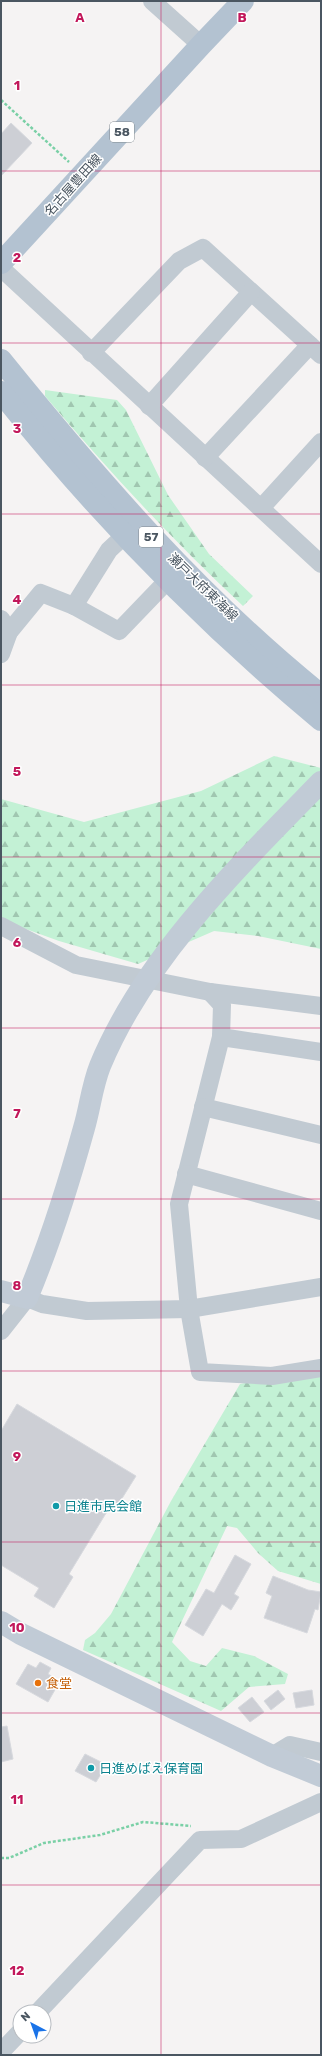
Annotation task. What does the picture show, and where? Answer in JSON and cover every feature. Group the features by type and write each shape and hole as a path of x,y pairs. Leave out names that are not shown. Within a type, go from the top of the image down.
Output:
{"main road":[{"name":"名古屋豊田線","path":"1,263 243,1"},
{"name":"瀬戸大府東海線","path":"1,360 54,425 143,528 283,665 321,695"},
{"name":"瀬戸大府東海線","path":"1,392 34,433 124,536 268,675 321,720"}],"street":[{"path":"152,1 201,45"},
{"path":"91,352 179,261 203,248 316,350 205,458"},
{"path":"1,268 321,564"},
{"path":"149,406 251,292"},
{"path":"261,508 321,442"},
{"path":"74,606 108,550 124,536"},
{"path":"1,654 5,626 41,594 74,606 119,631 168,580"},
{"path":"1,1331 27,1298 42,1263 84,1128 99,1068 119,1024 147,981 194,919 265,840 321,782"},
{"path":"1,926 76,965 147,981 210,992 321,1006"},
{"path":"210,992 222,1005 220,1037 179,1204 189,1309 200,1372 272,1376 321,1368"},
{"path":"220,1037 321,1052"},
{"path":"203,1108 321,1135"},
{"path":"186,1174 321,1211"},
{"path":"1,1291 42,1304 87,1311 189,1309 321,1287"},
{"path":"1,1622 21,1634 272,1756 321,1776"},
{"path":"272,1756 290,1746 321,1752"},
{"path":"46,2004 200,1840 241,1839 321,1802"},
{"path":"1,2052 12,2040"}],"path":[{"path":"1,100 83,174"},
{"path":"1,1858 9,1858 44,1844 100,1834 143,1822 195,1827"}],"green space":[{"path":"45,390 117,400 126,410 168,495 209,554 253,596 243,606 165,530 116,477 45,396"},
{"path":"274,756 321,768 321,949 258,936 214,931 138,964 59,941 1,920 1,799 84,822 201,791"},
{"path":"321,1367 321,1584 278,1571 258,1553 237,1528 227,1526 172,1642 190,1661 206,1666 222,1648 254,1656 288,1674 285,1684 249,1687 221,1711 83,1650 85,1640 95,1633 111,1614 171,1501 240,1384"}],"building":[{"path":"11,123 32,143 1,176 1,134"},
{"name":"日進市民会館","path":"17,1404 136,1476 116,1508 111,1505 69,1574 73,1577 54,1608 34,1596 39,1588 1,1565 1,1431"},
{"path":"235,1555 251,1564 234,1594 239,1597 231,1610 222,1604 203,1636 185,1625 206,1589 214,1593"},
{"path":"273,1576 308,1590 321,1592 318,1610 315,1609 307,1633 264,1618 272,1596 266,1593"},
{"name":"食堂","path":"40,1662 51,1668 48,1674 60,1681 48,1702 16,1684 28,1664 36,1668"},
{"path":"278,1690 285,1699 271,1710 264,1701"},
{"path":"312,1690 314,1705 296,1708 293,1693"},
{"path":"252,1697 264,1712 250,1722 238,1708"},
{"path":"7,1726 13,1759 1,1762 1,1727"},
{"name":"日進めばえ保育園","path":"85,1754 107,1765 96,1782 75,1771"}],"place":[{"name":"日進市民会館","path":"56,1506"},
{"name":"食堂","path":"38,1683"},
{"name":"日進めばえ保育園","path":"91,1768"}]}
